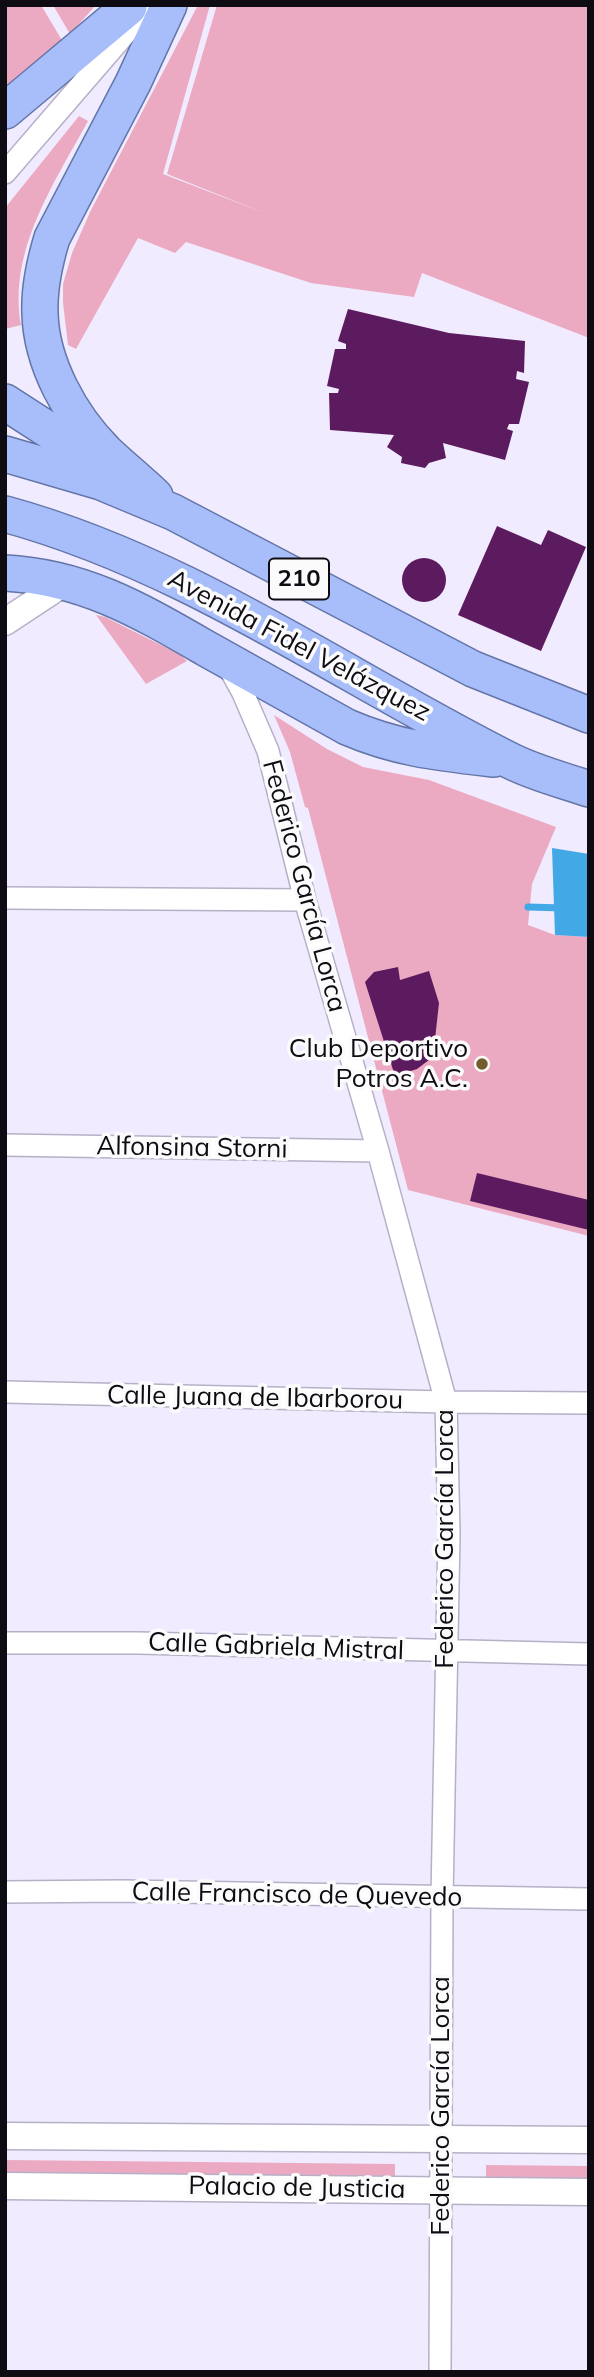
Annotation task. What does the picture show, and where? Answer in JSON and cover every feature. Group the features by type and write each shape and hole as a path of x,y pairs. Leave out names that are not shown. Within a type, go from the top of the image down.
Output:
{"highway":[{"path":"169,5 133,83 52,237 46,258 40,312 49,362 79,420 105,451 173,512"},
{"path":"5,111 136,6"},
{"path":"5,402 53,433 101,482"},
{"name":"210","path":"5,454 101,482 173,512 473,668 589,715"},
{"name":"Avenida Fidel Velázquez","path":"5,514 54,527 209,594 511,761 589,789"},
{"path":"5,573 54,579 141,612 347,727 380,741 435,753 511,761"},
{"path":"5,593 54,579"}],"street":[{"path":"5,173 100,61 106,42 136,6"},
{"path":"5,622 54,579"},
{"name":"Federico García Lorca","path":"223,657 243,693 268,751 305,900 378,1151 446,1402 449,1534 442,1898 440,2372"},
{"path":"5,898 305,900"},
{"name":"Alfonsina Storni","path":"5,1145 378,1151"},
{"name":"Calle Juana de Ibarborou","path":"5,1392 589,1403"},
{"name":"Calle Gabriela Mistral","path":"5,1643 139,1643 589,1654"},
{"name":"Calle Francisco de Quevedo","path":"5,1892 122,1891 589,1899"},
{"name":"Palacio de Justicia","path":"5,2136 589,2140"},
{"name":"Palacio de Justicia","path":"5,2186 589,2192"}],"shaded area":[{"path":"5,5 41,5 63,42 5,90"},
{"path":"53,5 96,5 70,34"},
{"path":"198,5 210,5 163,174 267,214 167,174 217,5 589,5 589,338 422,273 414,297 311,283 186,242 175,253 138,238 76,349 68,345 63,284 72,253 91,210"},
{"path":"79,116 88,121 48,193 28,244 21,270 21,325 5,329 5,208"},
{"path":"96,615 181,655 187,661 146,684"},
{"name":"Club Deportivo Potros A.C.","path":"274,715 327,749 363,767 429,780 556,827 532,884 528,925 555,935 589,937 589,1236 408,1190 308,808 305,807 290,752"},
{"path":"5,2160 395,2164 395,2180 5,2175"},
{"path":"486,2165 589,2166 589,2180 486,2179"}],"water":[{"path":"552,848 589,854 589,937 555,935"}],"building":[{"path":"348,309 449,333 525,341 524,373 517,371 516,379 529,382 519,424 509,424 507,429 513,431 505,460 443,443 446,458 429,463 425,468 401,463 402,457 387,447 394,435 330,430 329,393 338,393 339,389 327,386 335,349 346,349 346,344 338,341"},
{"path":"497,526 541,545 548,530 586,547 541,651 458,615"},
{"path":"424,558 439,565 446,580 439,595 424,602 409,595 402,580 409,565"},
{"path":"398,967 400,980 429,971 439,1003 433,1057 417,1069 395,1076 365,982 374,972"},
{"path":"477,1173 589,1200 589,1230 470,1201"}],"waterway":[{"path":"528,907 564,908"}],"place":[{"name":"Club Deportivo Potros A.C.","path":"482,1064"}]}
